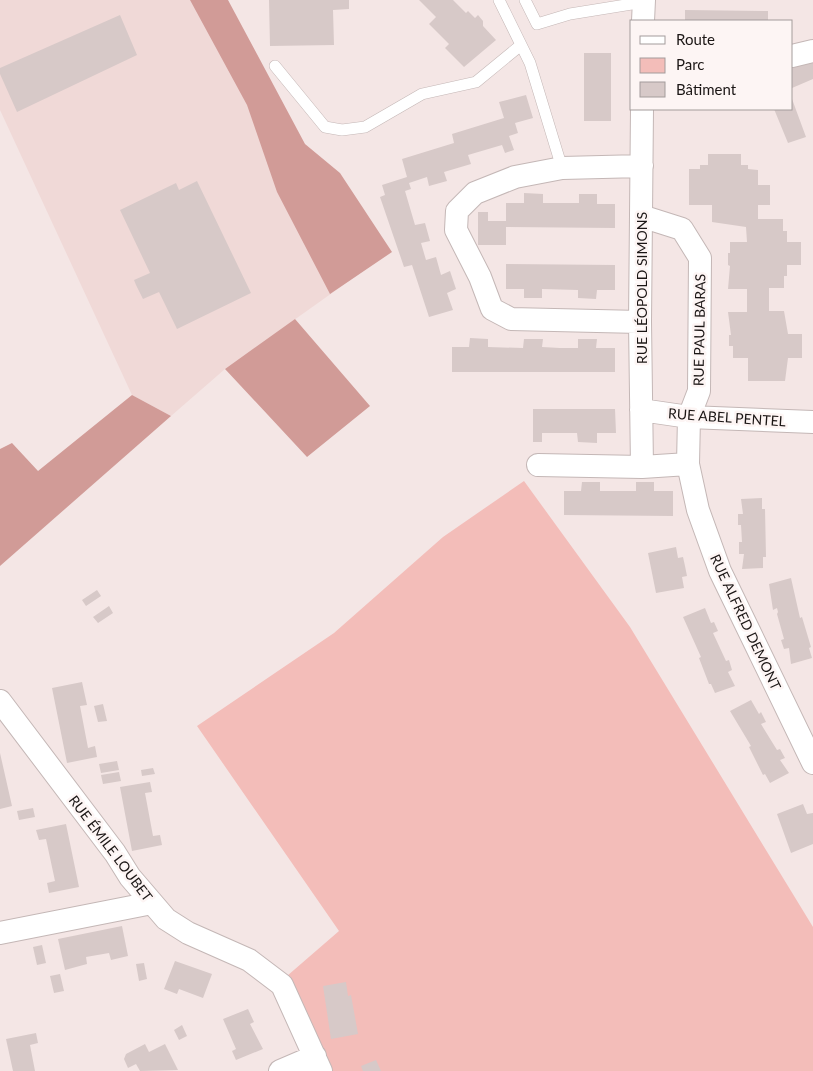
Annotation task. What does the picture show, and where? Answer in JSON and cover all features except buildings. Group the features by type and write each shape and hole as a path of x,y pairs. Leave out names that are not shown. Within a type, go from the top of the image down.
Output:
{"street":[{"path":"793,56 813,51"},
{"name":"RUE LÉOPOLD SIMONS","path":"642,110 640,322 642,468"},
{"path":"640,322 511,319 492,309 480,277 456,230 457,211 475,194 515,177 562,168 642,166"},
{"name":"RUE PAUL BARAS","path":"641,216 682,229 700,258 699,390 689,417"},
{"name":"RUE ABEL PENTEL","path":"641,410 689,417 813,422"},
{"name":"RUE ALFRED DEMONT","path":"689,417 688,464 698,510 720,571 813,763"},
{"path":"538,465 642,468 688,464"},
{"name":"RUE ÉMILE LOUBET","path":"0,701 115,853 130,877 166,919 188,933 248,960 282,986 318,1063"},
{"path":"120,909 122,895 130,877"},
{"path":"0,933 152,903"},
{"path":"280,1071 318,1063"}],"lane":[{"path":"499,0 530,63 562,168"},
{"path":"525,0 537,24 570,14 644,8"},
{"path":"274,66 325,127 342,130 366,127 422,94 476,82 521,45"}],"shaded area":[{"path":"0,0 216,0 370,266 225,369 171,416 132,395 0,110"},
{"path":"190,0 228,0 305,144 340,173 392,252 330,294 277,192 247,105"},
{"path":"295,319 370,406 307,457 225,369"},
{"path":"132,395 171,416 0,566 0,449 12,443 38,471"}],"green space":[{"path":"524,481 630,627 813,927 813,1071 329,1071 287,976 339,931 197,726 334,633 443,537"}]}
